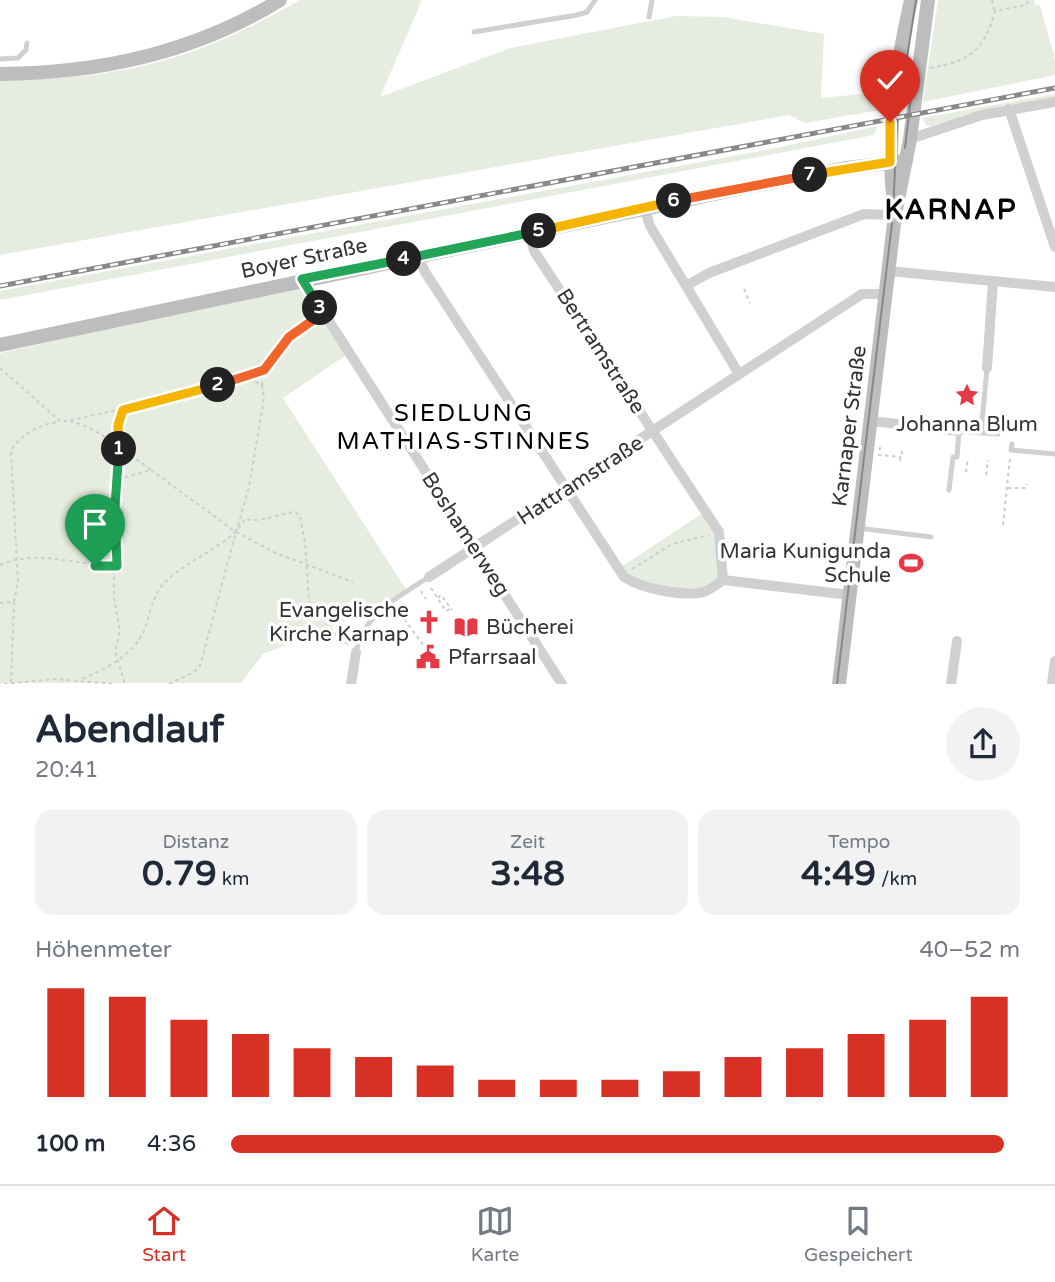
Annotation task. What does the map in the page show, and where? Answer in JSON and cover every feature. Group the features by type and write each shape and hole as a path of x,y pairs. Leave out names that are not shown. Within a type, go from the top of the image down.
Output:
{"street":[{"path":"0,74 87,70 160,54 228,28 280,0"},
{"name":"Karnaper Straße","path":"895,215 890,162 895,78 911,0"},
{"name":"Karnaper Straße","path":"839,684 895,215 911,139 928,0"},
{"path":"911,139 1009,109 1055,102"},
{"path":"1009,109 1055,247"},
{"name":"Boyer Straße","path":"0,345 302,279 748,187 906,161"},
{"path":"645,210 650,226 739,374"},
{"path":"686,286 709,273 864,214 895,215"},
{"name":"Bertramstraße","path":"530,233 534,251 719,532 723,580"},
{"path":"418,256 425,272 624,577 645,587 701,593 723,580 850,595"},
{"path":"889,271 1055,286"},
{"name":"Boshamerweg","path":"302,279 562,684"},
{"path":"987,368 993,282"},
{"name":"Hattramstraße","path":"427,578 862,294 886,294"},
{"path":"871,421 959,431"},
{"path":"951,684 957,641"},
{"name":"Hattramstraße","path":"351,684 356,650"},
{"path":"1052,684 1055,661"}],"lane":[{"path":"474,32 577,15 587,12 595,0"},
{"path":"649,18 652,0"},
{"path":"0,59 18,58 26,50 27,43"},
{"path":"981,433 987,368"},
{"path":"949,489 959,431 998,434"},
{"path":"1011,447 1055,454"},
{"path":"858,528 931,537"},
{"name":"Hattramstraße","path":"356,650 361,631 374,614 427,578"}],"path":[{"path":"919,70 968,58 980,47 995,12 992,0"},
{"path":"995,12 1025,5 1030,0"},
{"path":"744,289 750,303"},
{"path":"11,683 18,559 11,451 19,440 42,425 123,410 263,370 289,337 323,313"},
{"path":"0,368 61,422"},
{"path":"169,684 194,673 200,666 258,439 264,398 263,370"},
{"path":"245,377 262,386"},
{"path":"123,410 118,425 119,479 115,506 117,566 114,597 120,631 115,651 125,684"},
{"path":"66,420 81,425 119,448 251,542 353,582"},
{"path":"868,445 881,447 879,455 900,459 902,451"},
{"path":"1003,525 1011,447"},
{"path":"966,472 968,458"},
{"path":"986,475 988,460"},
{"path":"119,479 151,470"},
{"path":"1007,488 1023,489 1027,484"},
{"path":"83,679 118,662 144,632 162,586 178,570 236,532 245,519 273,519 295,512 303,528 309,602 320,608 340,641 356,650"},
{"path":"624,577 672,544 719,532"},
{"path":"0,565 18,559 59,559 87,562 95,566 117,566"},
{"path":"427,578 438,598 442,595 451,609"},
{"path":"416,585 426,599"},
{"path":"398,597 408,611"},
{"path":"392,601 424,646"},
{"path":"0,603 14,602"},
{"path":"4,684 83,679 117,684"}],"shaded area":[{"path":"300,0 422,0 380,97 510,48 676,16 723,17 824,34 821,98 881,92 880,110 805,123 789,115 0,255 0,80 84,76 156,62 225,38"},
{"path":"938,0 1034,0 1036,6 1040,5 1055,59 1055,75 923,102"},
{"path":"1055,94 1055,98 1001,106 932,126 926,125 922,118"},
{"path":"878,126 874,135 0,300 0,291 776,148"},
{"path":"302,279 349,353 283,398 407,591 385,605 263,654 241,683 0,683 0,353 145,320"},
{"path":"706,511 719,532 723,580 710,589 645,587 618,569"}],"tram line":[{"path":"837,684 893,215 897,122 916,0"},
{"path":"905,148 913,79"}],"railway":[{"path":"0,286 1055,88"}],"place":[{"name":"Johanna Blum","path":"967,395"},
{"name":"Maria Kunigunda Schule","path":"911,563"},
{"name":"Evangelische Kirche Karnap","path":"429,622"},
{"name":"Bücherei","path":"466,627"},
{"name":"Pfarrsaal","path":"428,657"}],"district":[{"name":"KARNAP","path":"951,209"},
{"name":"SIEDLUNG MATHIAS-STINNES","path":"464,427"}],"route":[{"path":"95,566 117,566 115,506 120,471 118,425 123,410 256,375 264,370 289,337 323,313 302,279 629,214 663,204 748,187 890,162 890,122"}]}
